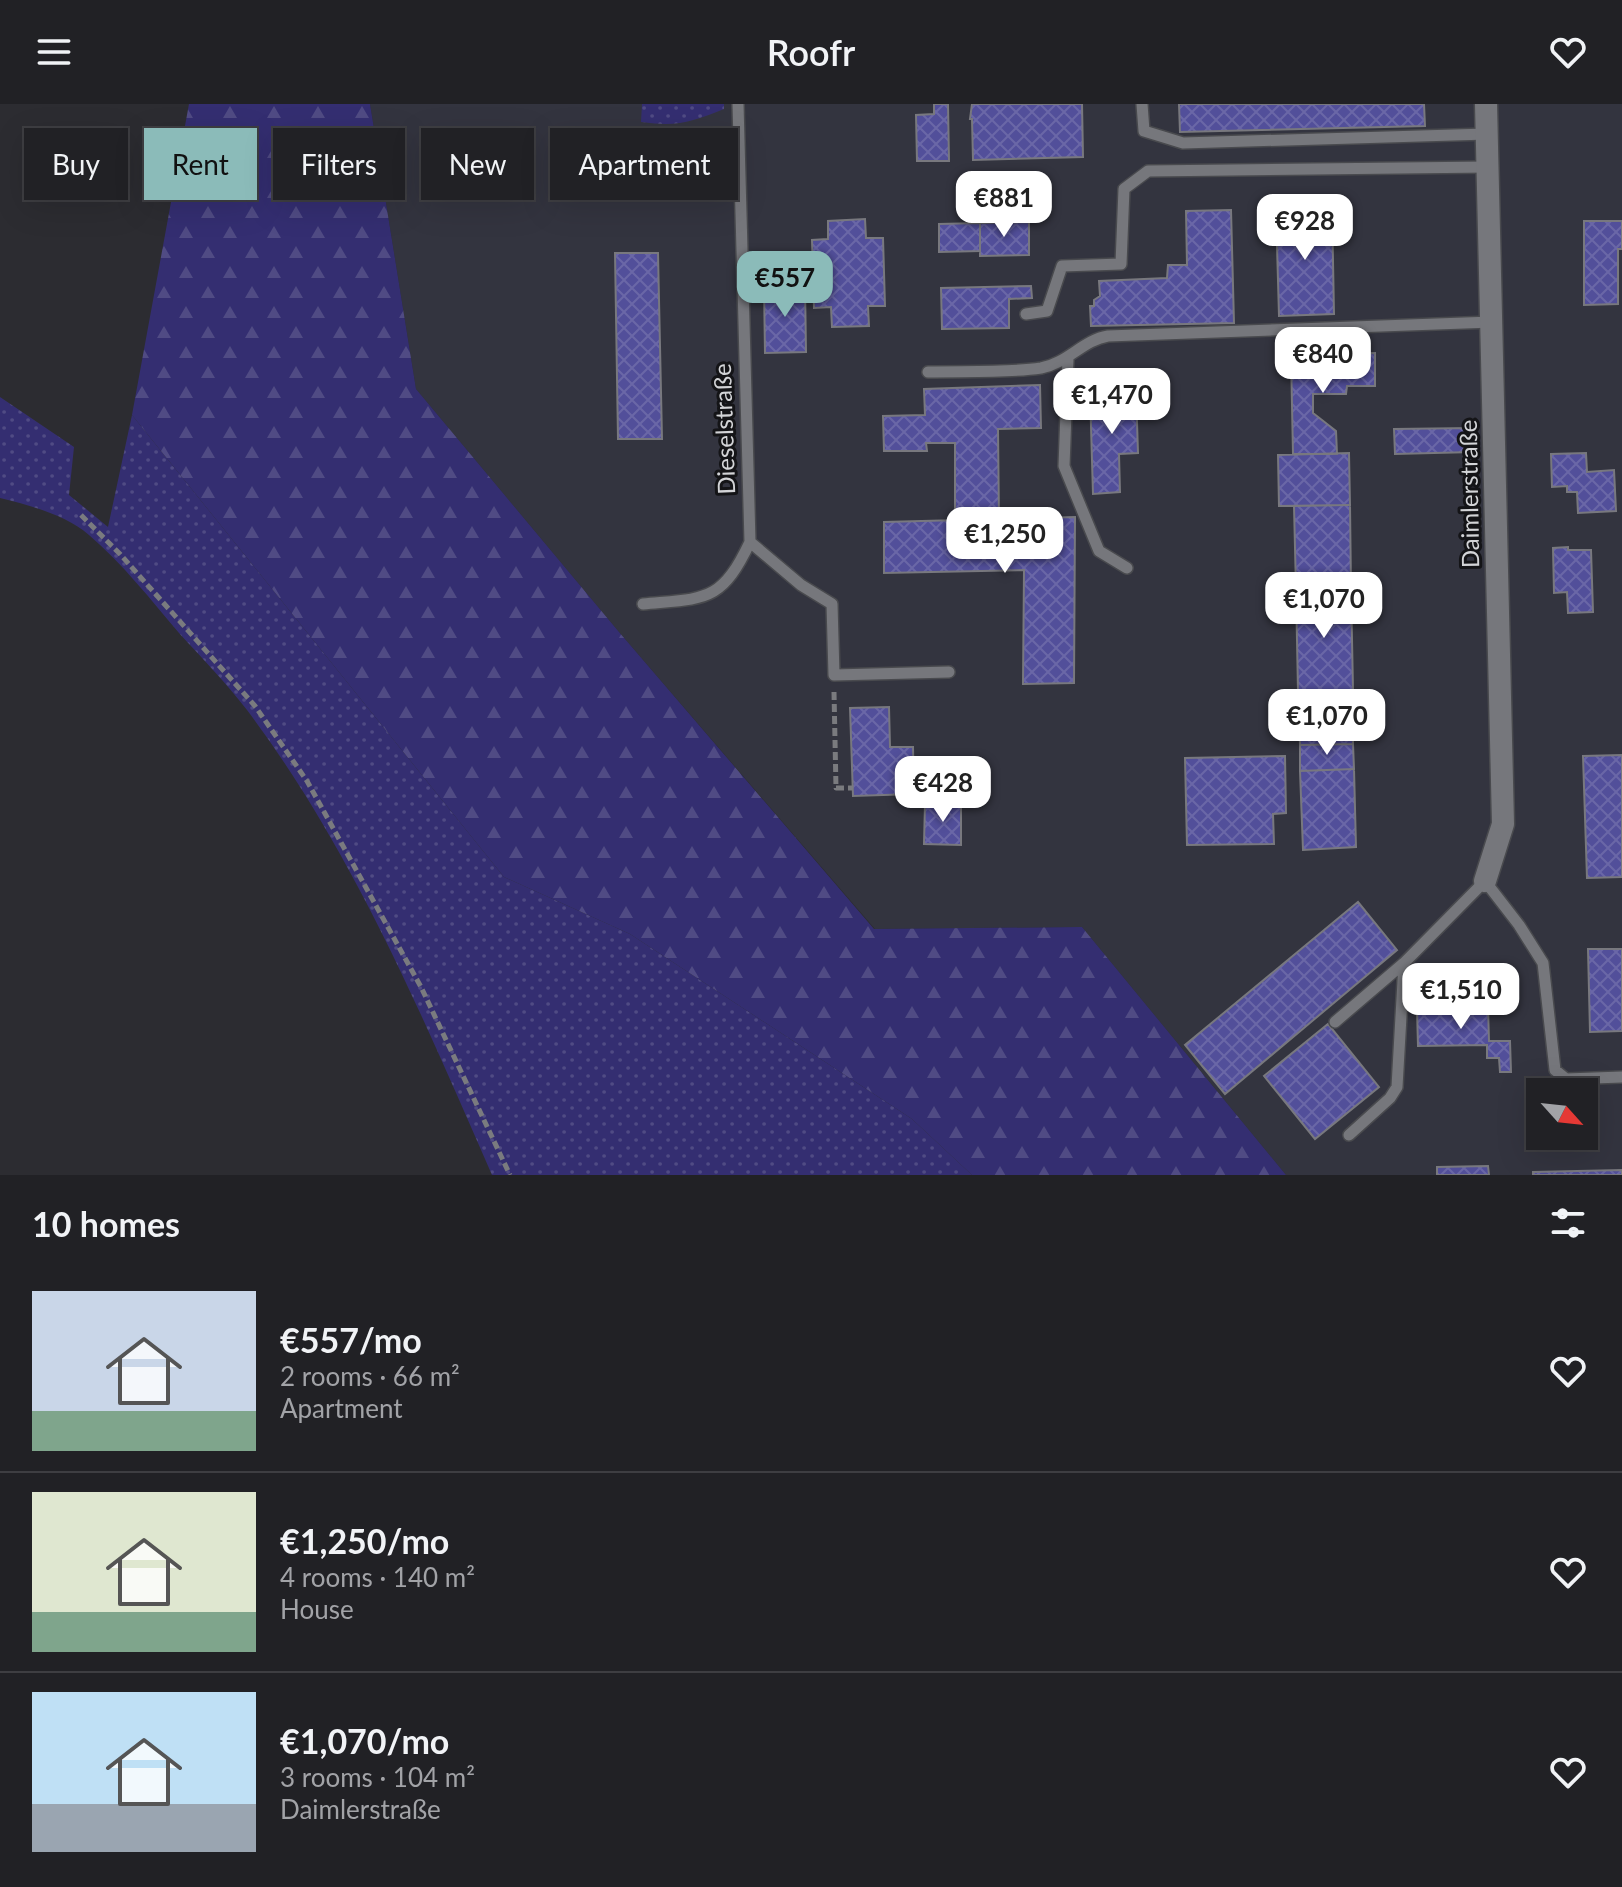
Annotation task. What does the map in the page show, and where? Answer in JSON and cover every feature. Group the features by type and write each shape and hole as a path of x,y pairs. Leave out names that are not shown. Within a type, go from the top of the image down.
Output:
{"street":[{"name":"Daimlerstraße","path":"1485,881 1503,824 1486,104"}],"lane":[{"name":"Dieselstraße","path":"738,104 750,542"},
{"path":"1142,104 1144,131 1183,143 1487,134"},
{"path":"1026,314 1047,311 1062,266 1121,264 1124,189 1148,171 1488,167"},
{"path":"928,372 1042,368 1068,359 1092,339 1108,336 1493,322"},
{"path":"1068,359 1064,466 1099,551 1127,568"},
{"path":"643,604 698,599 722,588 739,566 750,542 801,585 832,604 834,675 949,672"},
{"path":"1335,1022 1404,963 1485,881 1543,963 1555,1070 1566,1079 1622,1077"},
{"path":"1349,1135 1390,1098 1397,1087 1404,963"}],"path":[{"path":"81,515 120,554 255,706 307,781 421,987 510,1175"},
{"path":"834,675 836,788 853,788"}],"shaded area":[{"path":"370,104 1622,104 1622,1175 1286,1175 1082,927 875,929 619,632 416,389 385,200 405,200 405,128 374,128"}],"green space":[{"path":"189,104 370,104 374,128 273,128 273,200 385,200 416,389 619,632 874,929 1082,927 1286,1175 972,1175 912,1119 630,934 504,877 132,415 171,200 257,200 257,128 185,128"},
{"path":"642,104 724,104 724,109 684,122 665,124 641,122"},
{"path":"0,397 74,447 69,495 108,527 132,415 504,877 630,934 912,1119 972,1175 492,1175 412,995 353,877 285,764 247,710 125,570 89,535 58,516 0,498"}],"building":[{"path":"934,104 948,104 949,161 917,161 916,115 934,114"},
{"path":"972,104 1082,104 1083,157 973,160"},
{"path":"1179,104 1424,104 1425,126 1180,132"},
{"path":"1332,208 1334,314 1279,316 1276,210"},
{"path":"1231,210 1234,323 1091,326 1090,306 1094,306 1094,300 1100,296 1099,281 1167,278 1168,265 1187,265 1186,211"},
{"path":"865,219 866,238 883,238 885,306 868,306 869,326 832,327 831,307 814,308 812,240 828,239 828,221"},
{"path":"1584,221 1622,221 1622,249 1618,249 1618,304 1584,305"},
{"path":"1029,222 1029,255 980,256 980,223"},
{"path":"980,223 980,251 939,252 939,224"},
{"path":"615,253 658,253 662,439 618,439"},
{"path":"805,285 806,352 765,353 764,286"},
{"path":"1031,286 1032,298 1009,299 1009,328 942,329 941,288"},
{"path":"1375,353 1375,386 1347,386 1346,394 1313,394 1313,413 1336,431 1337,454 1293,454 1291,355"},
{"path":"1040,385 1041,428 998,429 999,519 955,520 955,443 926,443 927,451 884,451 883,416 925,415 924,389"},
{"path":"1136,391 1138,453 1119,454 1120,492 1093,494 1090,392"},
{"path":"1472,428 1473,452 1395,454 1394,429"},
{"path":"1349,453 1350,505 1279,506 1278,455"},
{"path":"1586,453 1587,472 1614,470 1616,511 1578,513 1577,492 1567,492 1567,486 1552,487 1551,454"},
{"path":"1350,505 1351,588 1296,589 1294,506"},
{"path":"1075,517 1074,683 1023,684 1024,570 884,573 884,522"},
{"path":"1568,547 1568,550 1591,550 1593,612 1568,613 1567,592 1554,593 1553,548"},
{"path":"1351,588 1353,690 1298,691 1296,589"},
{"path":"1351,690 1352,712 1303,714 1302,691"},
{"path":"889,707 890,747 913,747 914,794 853,796 850,708"},
{"path":"1353,712 1353,744 1300,745 1299,714"},
{"path":"1353,744 1354,769 1300,771 1300,745"},
{"path":"1622,755 1622,877 1587,878 1583,756"},
{"path":"1285,756 1286,813 1273,814 1274,844 1187,845 1185,758"},
{"path":"1354,769 1356,847 1303,850 1300,771"},
{"path":"925,804 961,804 961,845 924,844"},
{"path":"1358,902 1397,950 1225,1094 1185,1045"},
{"path":"1588,949 1622,949 1622,1031 1590,1032"},
{"path":"1488,1007 1489,1041 1510,1041 1511,1072 1500,1072 1499,1058 1487,1058 1487,1045 1418,1046 1417,1009"},
{"path":"1328,1024 1379,1087 1315,1139 1264,1076"},
{"path":"1488,1166 1489,1175 1437,1175 1437,1167"},
{"path":"1622,1170 1622,1175 1533,1175 1533,1172"}]}
